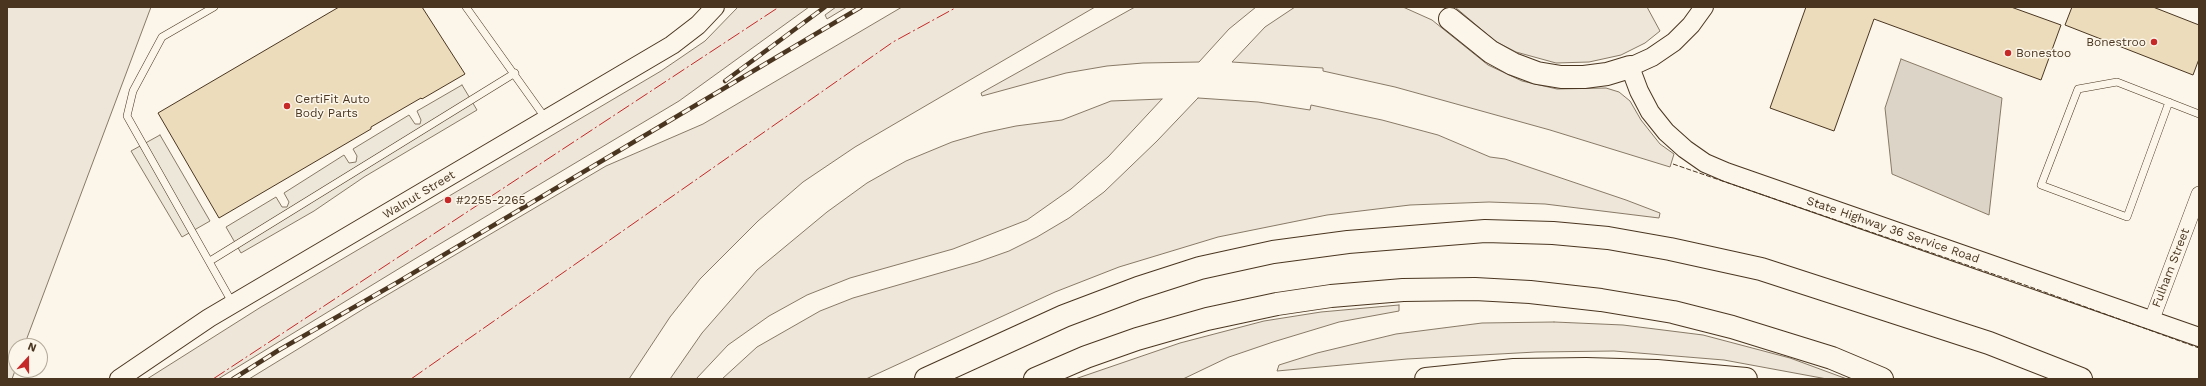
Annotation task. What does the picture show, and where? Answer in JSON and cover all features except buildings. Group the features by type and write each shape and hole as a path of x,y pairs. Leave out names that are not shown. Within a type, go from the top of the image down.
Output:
{"highway":[{"path":"1450,19 1491,52 1513,64 1537,73 1560,77 1584,77 1607,74 1630,67"},
{"path":"926,379 1064,316 1138,288 1200,268 1273,252 1348,242 1485,231 1553,233 1608,238 1670,249 1761,269 1989,343 2081,379"},
{"path":"1035,379 1086,357 1137,339 1207,319 1277,304 1331,296 1403,290 1475,289 1530,292 1601,300 1673,312 1732,327 1825,356 1882,379"},
{"path":"1426,379 1514,370 1586,369 1657,371 1746,379"}],"street":[{"name":"Walnut Street","path":"119,379 234,304 672,45 698,25 716,7"},
{"path":"1630,67 1652,57 1674,42 1691,25 1704,7"},
{"name":"State Highway 36 Service Road","path":"1630,67 1639,91 1650,112 1666,132 1685,149 1706,163 1726,172 2152,319 2199,337"},
{"name":"Fulham Street","path":"2152,319 2199,194"}],"lane":[{"path":"214,7 162,37 133,91 127,116 234,304"},
{"path":"466,7 515,73 546,119"},
{"path":"210,261 515,73"},
{"path":"2170,102 2127,217 2041,185 2078,89 2117,82 2170,102 2199,114"}],"shaded area":[{"path":"7,7 151,7 27,338 8,338 8,378 12,378 7,379"},
{"path":"738,7 809,7 679,101 218,379 147,379 261,307 661,71 705,41"},
{"path":"836,7 847,7 827,19 825,15"},
{"path":"902,7 1095,7 855,147 803,182 758,221 700,279 670,317 629,379 249,379 365,308 606,166 703,124"},
{"path":"1135,7 1256,7 1229,29 1199,62 1143,63 1107,66 1066,73 982,96 981,93"},
{"path":"1295,7 1403,7 1432,20 1488,65 1522,81 1557,89 1606,88 1619,92 1630,101 1641,120 1660,144 1674,154 1670,167 1550,130 1395,87 1323,71 1323,68 1232,62 1265,27"},
{"path":"1455,7 1647,7 1660,31 1645,43 1621,55 1589,62 1556,63 1516,52 1495,41"},
{"path":"1901,59 2002,98 1989,215 1892,174 1885,108"},
{"path":"462,85 477,110 364,177 314,211 241,253 226,227 276,197 282,207 287,207 289,202 284,193 344,155 349,163 356,162 357,156 353,149 409,115 415,124 420,124 421,120 417,111"},
{"path":"1198,98 1258,102 1310,110 1311,105 1382,120 1438,135 1490,157 1505,159 1626,200 1660,213 1659,218 1545,204 1489,202 1410,205 1327,215 1218,237 1119,267 1055,292 866,379 722,379 757,347 820,311 853,298 978,262 1009,251 1037,237 1069,218 1104,192 1157,141"},
{"path":"1162,99 1108,157 1071,189 1027,220 953,249 850,278 807,295 769,316 728,345 696,379 670,379 702,333 757,270 827,212 867,183 906,161 952,142 983,133 1016,126 1062,120 1111,101"},
{"path":"160,135 210,221 182,237 131,151"},
{"path":"1399,305 1399,311 1339,322 1229,357 1183,379 1075,379 1180,343 1264,321 1321,312"},
{"path":"1554,322 1623,325 1703,335 1790,358 1847,379 1827,379 1724,360 1614,351 1536,352 1407,359 1277,371 1279,365 1317,353 1396,334 1482,323"}],"railway":[{"path":"725,81 825,7"},
{"path":"233,379 279,350 398,282 861,7"}],"fence":[{"path":"1673,164 2025,285 2199,348"}],"power":[{"path":"213,379 779,7"},
{"path":"411,379 893,42 957,7"}],"place":[{"name":"Bonestroo","path":"2154,42"},
{"name":"Bonestoo","path":"2008,53"},
{"name":"CertiFit Auto Body Parts","path":"287,106"},
{"name":"#2255-2265","path":"448,200"}]}
